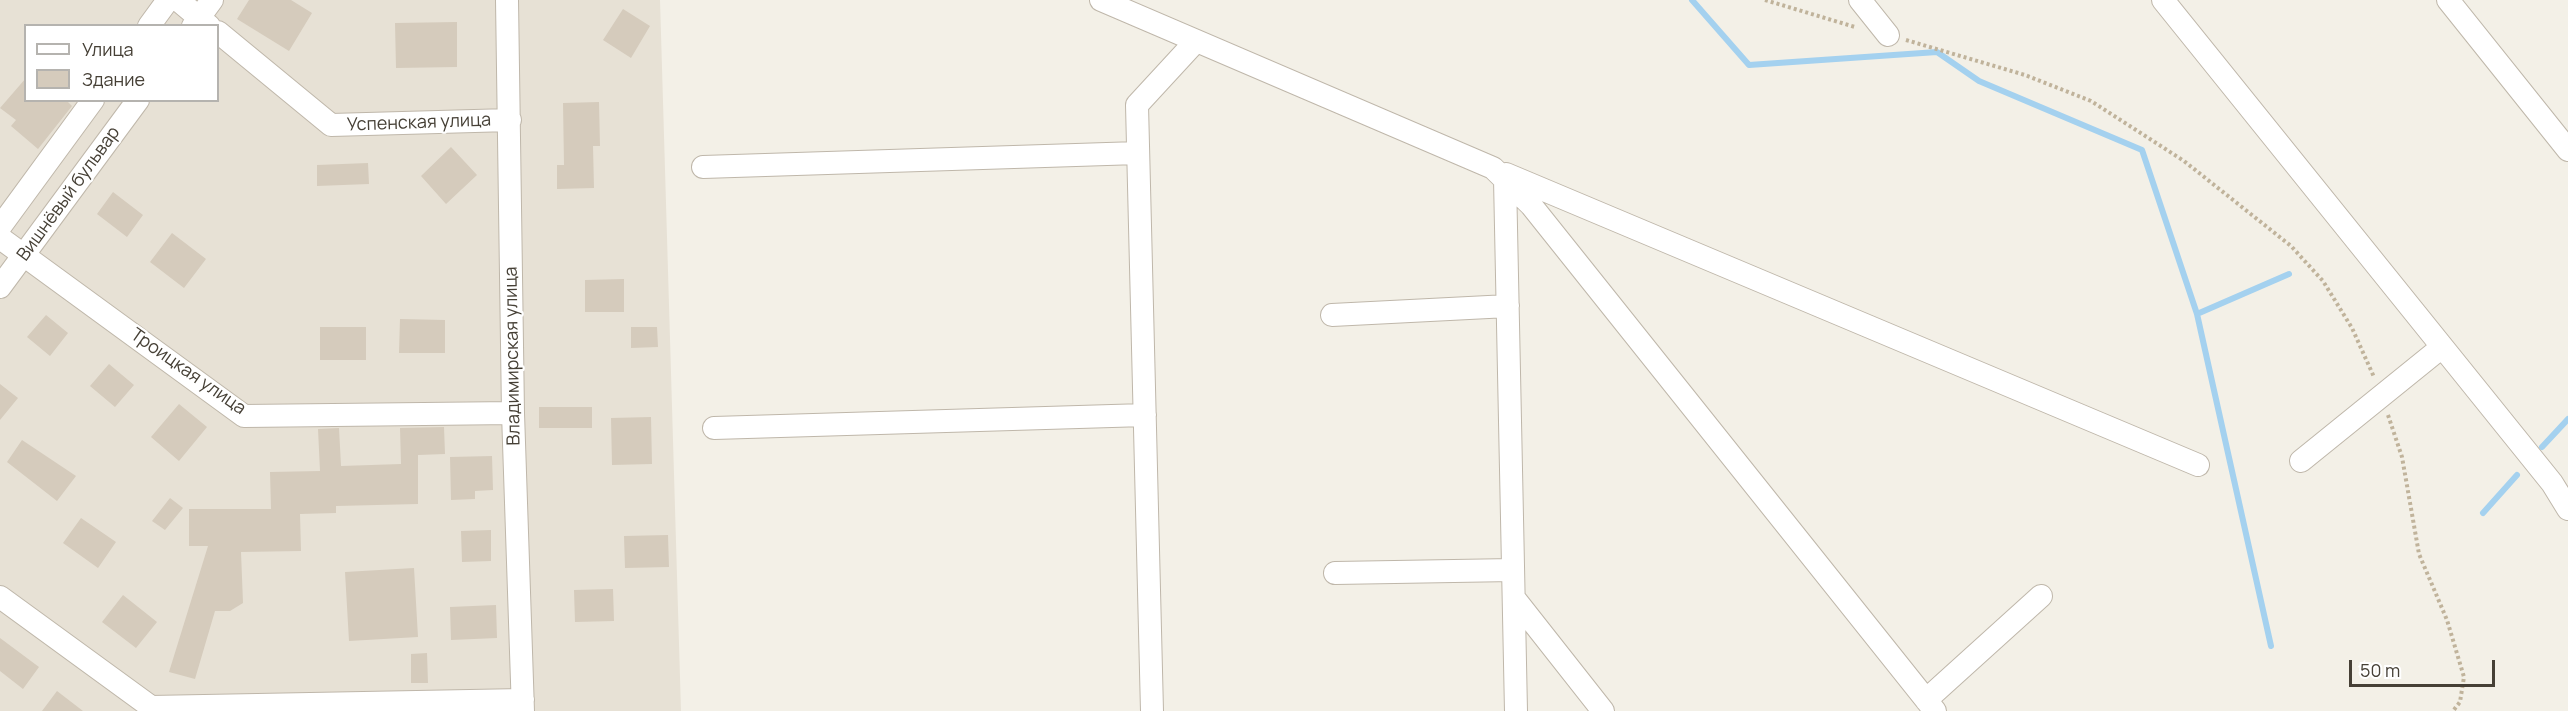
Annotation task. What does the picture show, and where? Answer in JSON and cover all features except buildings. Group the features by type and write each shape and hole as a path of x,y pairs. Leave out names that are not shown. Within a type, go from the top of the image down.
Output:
{"street":[{"path":"150,24 168,0"},
{"path":"178,0 203,17"},
{"name":"Владимирская улица","path":"507,0 513,413 523,705"},
{"path":"1101,0 1499,174 2198,465"},
{"path":"1860,0 1888,35"},
{"path":"2163,0 2552,483 2568,510"},
{"path":"2448,0 2568,150"},
{"name":"Успенская улица","path":"219,33 331,125 510,120"},
{"path":"1152,711 1137,105 1196,41"},
{"name":"Вишнёвый бульвар","path":"0,227 92,102"},
{"name":"Вишнёвый бульвар","path":"0,287 137,102"},
{"path":"703,167 1138,153"},
{"path":"1499,174 1508,306 1516,711"},
{"path":"1499,174 1531,205 1930,705 2041,596"},
{"name":"Троицкая улица","path":"0,238 244,416 513,413"},
{"path":"1332,315 1508,306"},
{"path":"2301,461 2442,347"},
{"path":"714,428 1145,415"},
{"path":"1335,573 1513,570"},
{"path":"0,597 151,707 523,705"},
{"path":"1514,598 1602,711"}],"path":[{"path":"1765,0 2025,75 2091,101 2184,161 2291,246 2323,281 2352,328 2382,395 2402,458 2419,554 2447,620 2464,677 2460,702 2453,711"}],"shaded area":[{"path":"0,0 660,0 681,711 0,711"}],"waterway":[{"path":"1692,0 1749,65 1937,52 1979,81 2142,150 2197,314 2289,274"},
{"path":"2197,314 2271,646"},
{"path":"2542,447 2568,419"},
{"path":"2483,513 2517,475"}]}
